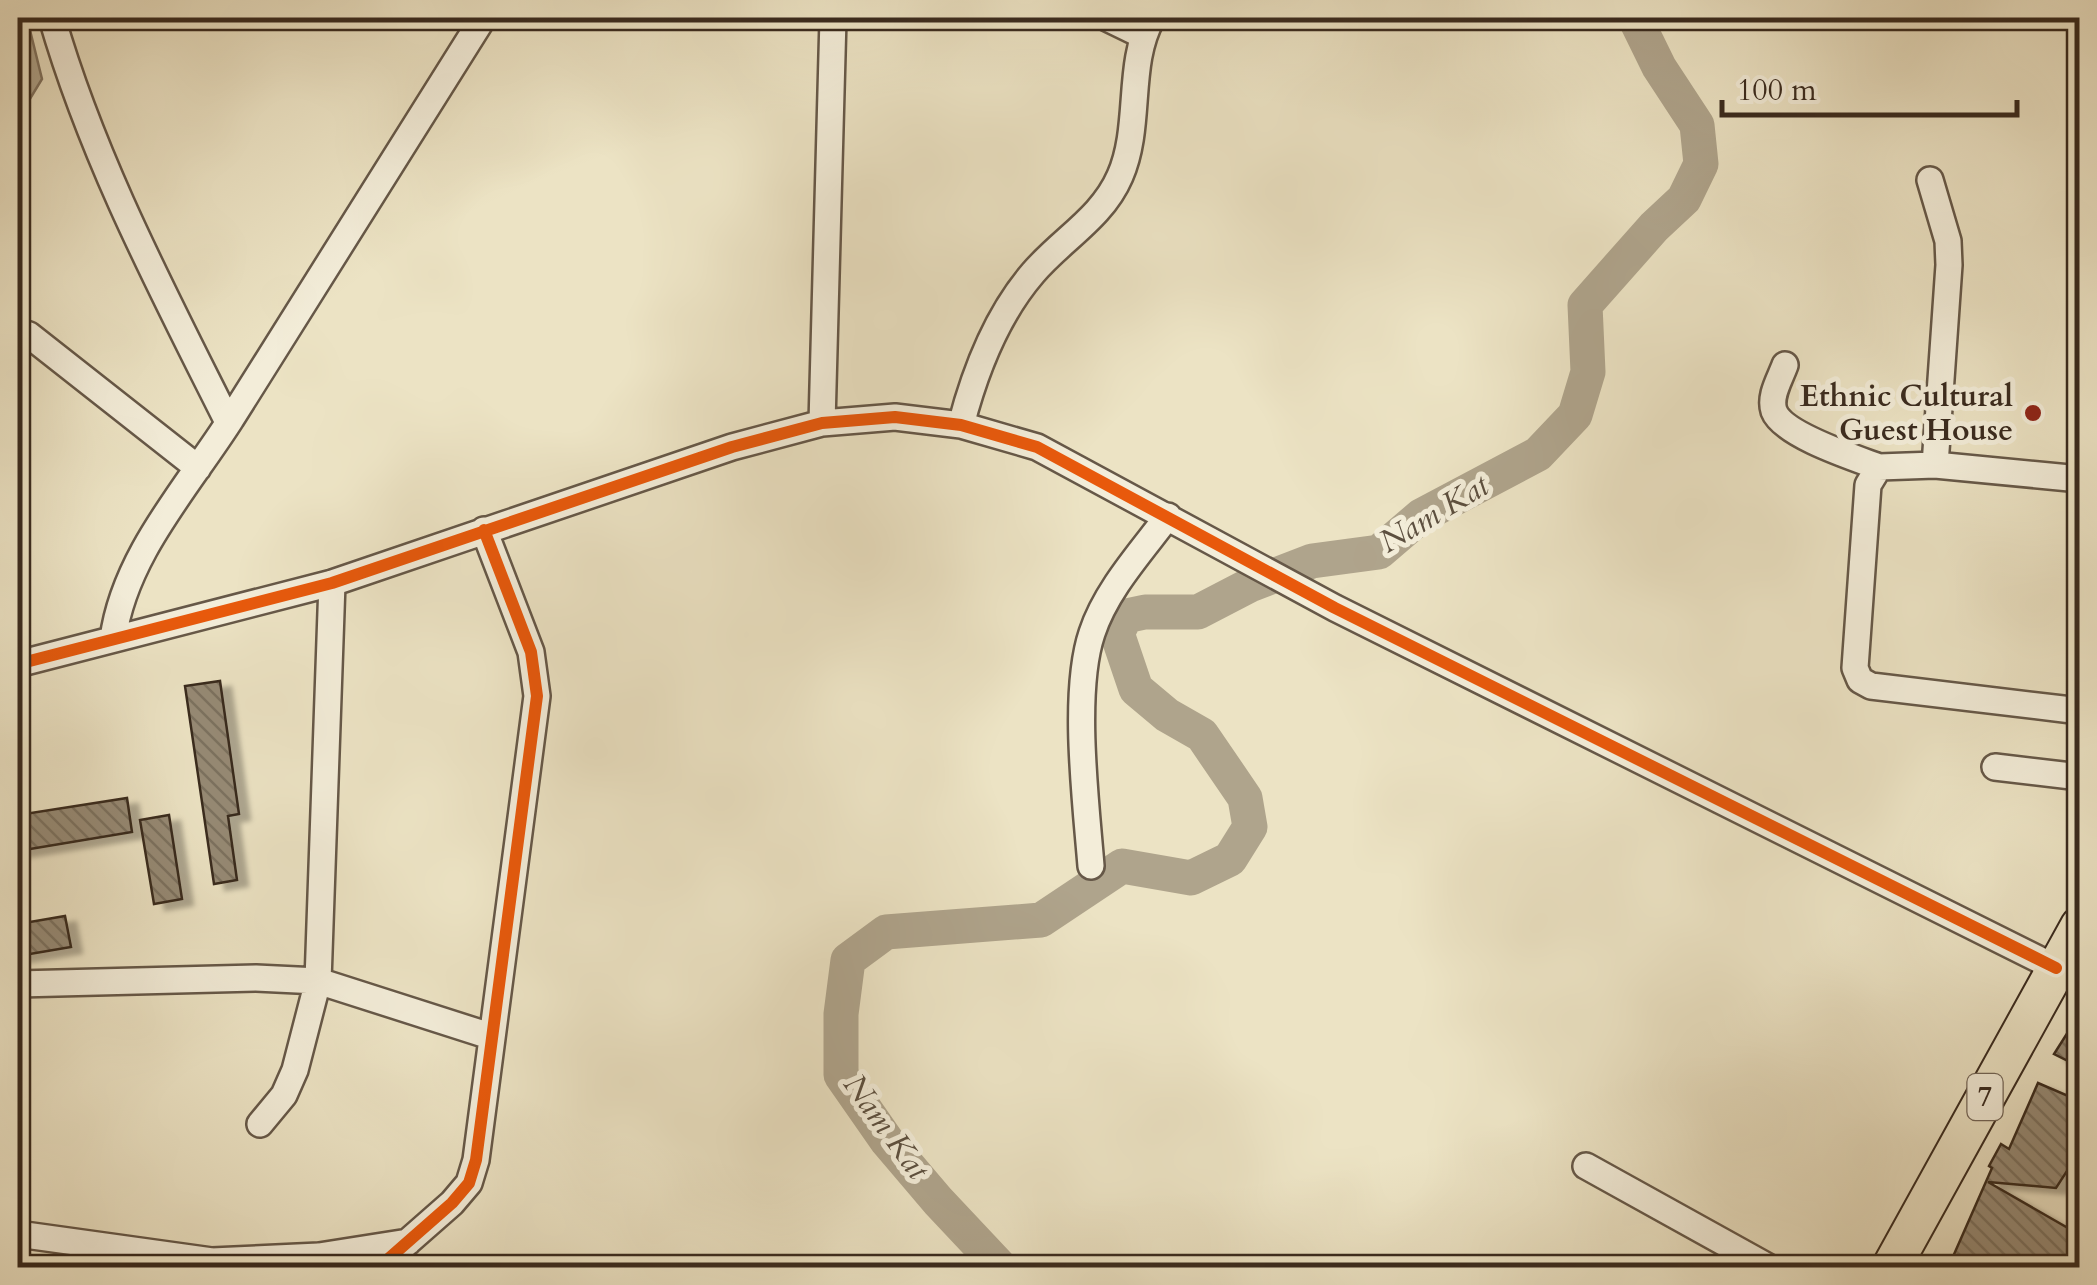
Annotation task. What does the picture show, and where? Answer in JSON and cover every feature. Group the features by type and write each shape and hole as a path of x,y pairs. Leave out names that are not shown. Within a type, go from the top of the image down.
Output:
{"highway":[{"name":"7","path":"1891,1268 2070,952"}],"street":[{"path":"52,18 74,93 134,235 228,422"},
{"path":"113,639 122,593 142,552 483,18"},
{"path":"822,423 833,18"},
{"path":"961,425 974,373 1011,302 1034,271 1102,208 1121,175 1132,135 1147,26 1107,18"},
{"path":"1930,180 1948,240 1949,264 1936,466"},
{"path":"18,331 198,468"},
{"path":"1785,365 1773,398 1774,412 1782,423 1834,450 1879,467 1936,466 2080,480"},
{"path":"18,664 332,583 732,448 822,423 895,417 961,425 1036,447 1335,608 2070,952"},
{"path":"1879,467 1868,486 1856,668 1860,680 1871,686 2080,711"},
{"path":"1091,866 1082,699 1090,636 1110,597 1168,516"},
{"path":"378,1268 452,1204 469,1184 476,1160 537,696 536,674 484,530"},
{"path":"260,1124 284,1095 318,981 332,583"},
{"path":"1995,767 2080,777"},
{"path":"18,984 256,978 318,981 490,1036"},
{"path":"1586,1166 1770,1268"},
{"path":"18,1234 212,1261 319,1256 408,1242"}],"water":[{"path":"18,18 27,18 42,79 25,107 18,105"}],"building":[{"path":"220,681 239,814 228,816 237,880 214,884 185,686"},
{"path":"127,798 132,832 18,851 18,815"},
{"path":"169,815 182,899 154,904 140,820"},
{"path":"65,916 71,947 18,956 18,924"},
{"path":"2080,1013 2080,1067 2054,1054"},
{"path":"2038,1083 2080,1101 2080,1151 2056,1188 1988,1182 2080,1235 2080,1241 2066,1268 1948,1268 1992,1168 1989,1166 2001,1144 2009,1149"}],"waterway":[{"name":"Nam Kat","path":"1001,1268 887,1141 841,1075 841,1014 848,960 886,932 1041,920 1122,866 1191,878 1230,859 1250,827 1245,798 1202,735 1167,715 1136,689 1117,633 1126,616 1198,612 1250,585 1312,561 1379,552 1421,516 1538,454 1575,415 1588,372 1585,305 1684,199 1701,164 1697,125 1659,67 1635,18"}],"cycle path":[{"path":"18,664 332,583 732,447 822,423 895,417 961,425 1037,447 1335,608 2056,968"},
{"path":"378,1268 452,1203 469,1183 476,1160 537,696 531,652 484,530"}],"place":[{"name":"Ethnic Cultural Guest House","path":"2033,413"}]}
